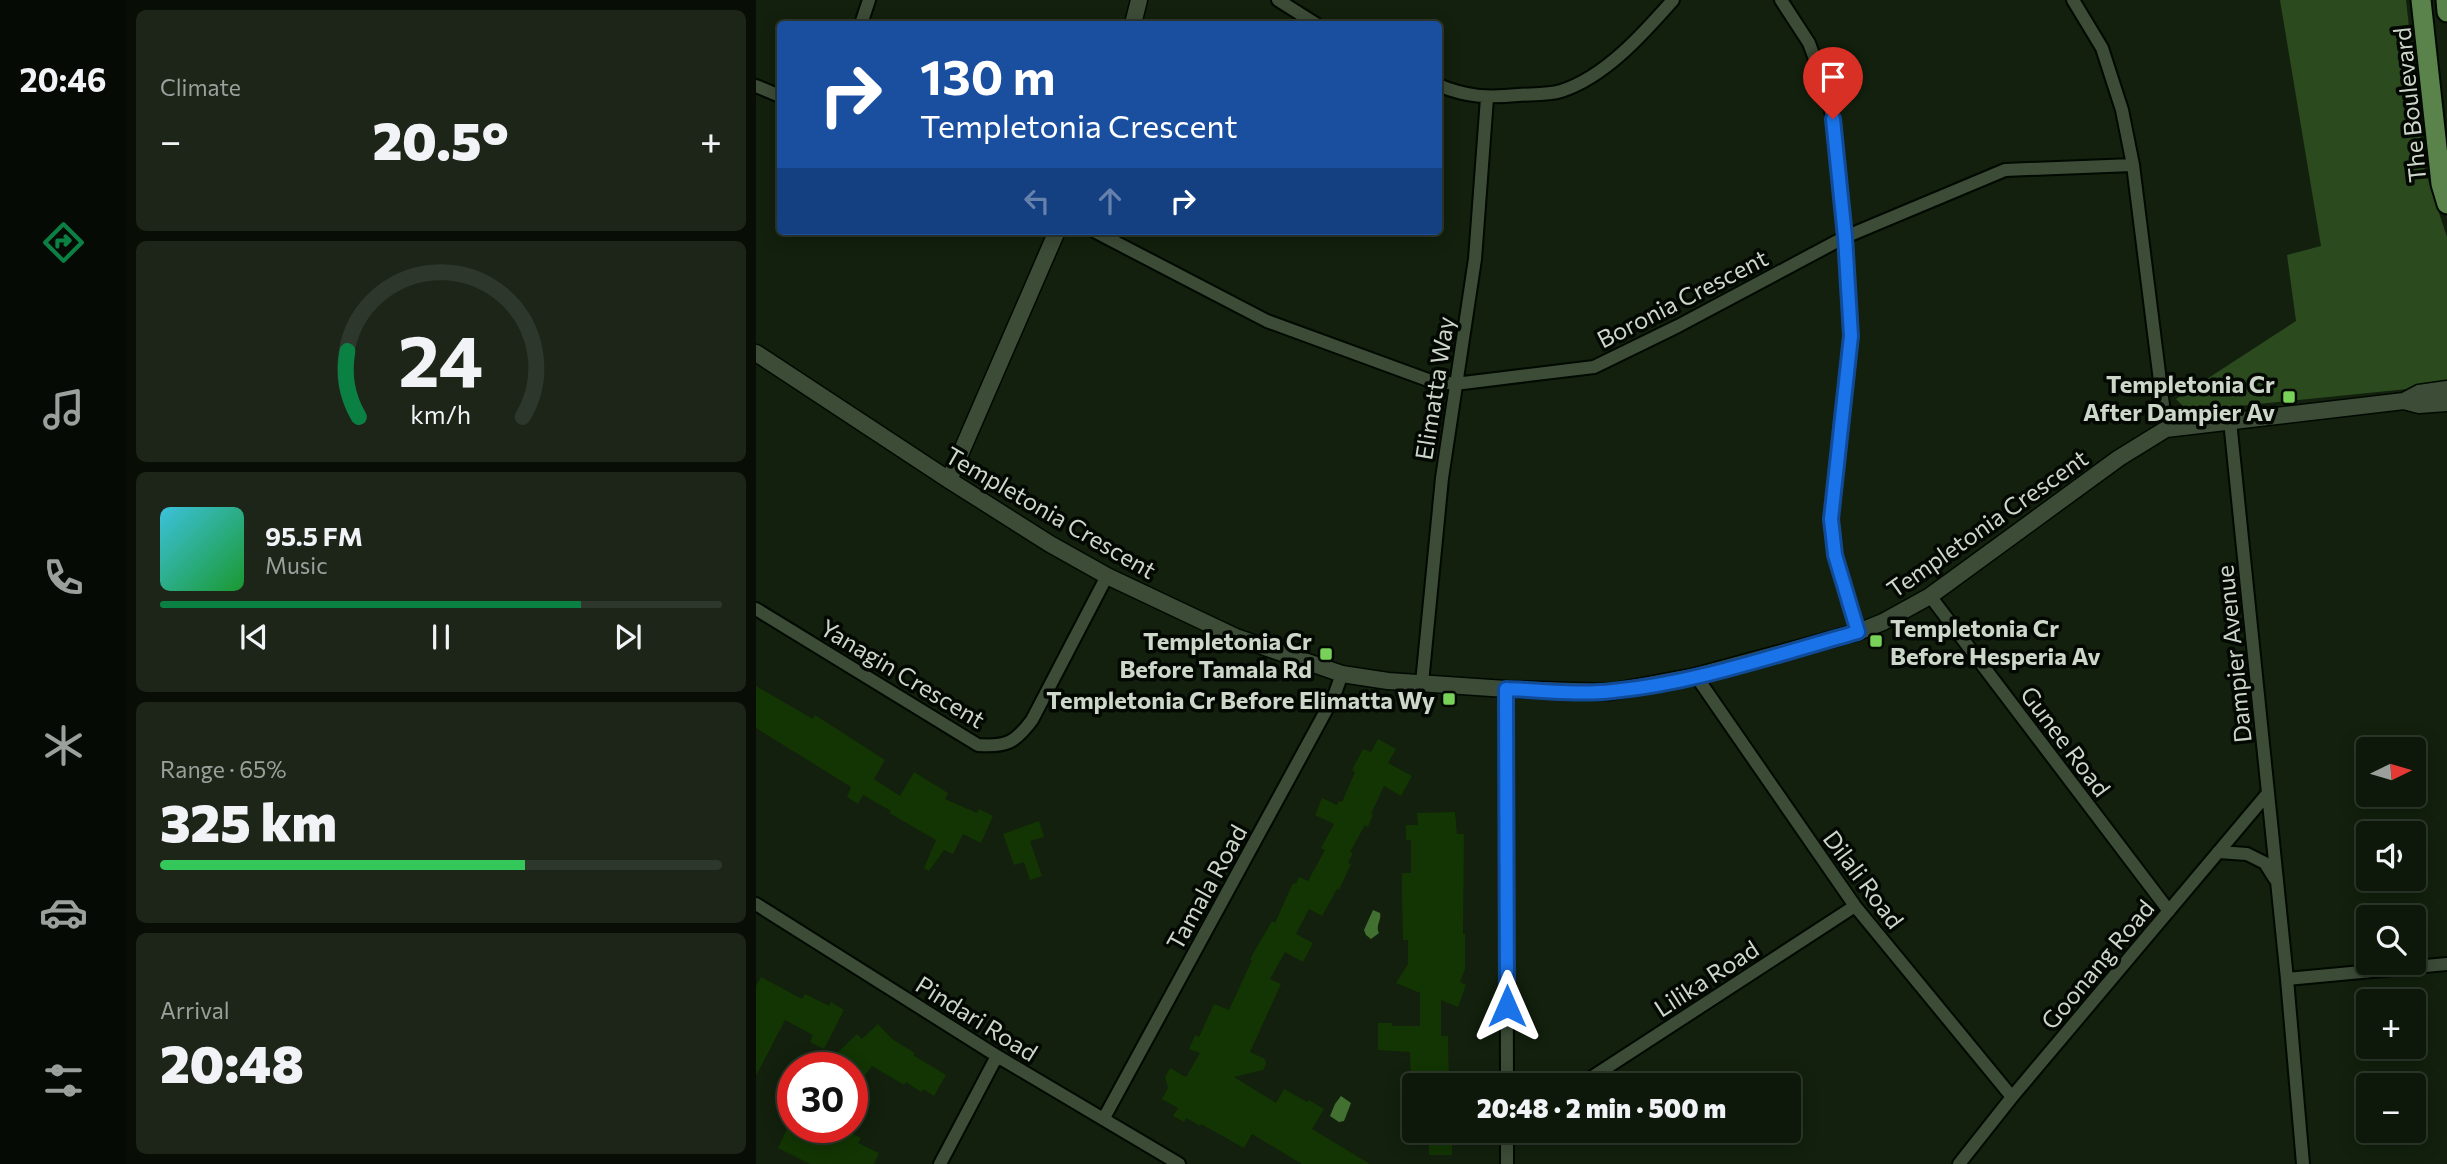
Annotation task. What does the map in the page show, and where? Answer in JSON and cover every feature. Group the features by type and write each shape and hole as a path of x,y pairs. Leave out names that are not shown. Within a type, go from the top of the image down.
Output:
{"main road":[{"name":"The Boulevard","path":"2421,0 2441,184 2447,204"},
{"name":"The Boulevard","path":"2446,0 2447,12"}],"street":[{"path":"862,21 869,0"},
{"path":"1134,21 1139,0"},
{"path":"1278,0 1311,21"},
{"path":"1442,87 1457,93 1487,98 1560,91 1606,68 1647,30 1673,0"},
{"path":"1781,0 1809,43 1833,119 1845,237 1851,336 1831,519 1835,555 1858,632"},
{"path":"2073,0 2102,48 2122,110 2133,165 2166,429"},
{"path":"756,86 777,95"},
{"name":"Elimatta Way","path":"1422,683 1442,478 1475,259 1487,98"},
{"name":"Boronia Crescent","path":"1102,235 1267,321 1429,380 1455,384 1594,367 1678,326 1845,237 2005,170 2133,165"},
{"path":"949,481 1055,235"},
{"name":"Templetonia Crescent","path":"756,354 1049,544 1107,576 1236,637 1342,674 1506,689 1610,692 1696,676 1858,632 1883,622 1930,596 2119,458 2166,429 2404,401 2420,405 2447,403"},
{"name":"Templetonia Crescent","path":"2404,401 2419,393 2447,389"},
{"name":"Dampier Avenue","path":"2230,421 2287,979 2303,1164"},
{"name":"Yanagin Crescent","path":"756,609 978,745 994,746 1009,743 1021,735 1032,720 1107,576"},
{"name":"Gunee Road","path":"1930,596 2169,911"},
{"name":"Tamala Road","path":"1104,1118 1334,696 1342,674"},
{"name":"Dilali Road","path":"1696,676 1854,906 2012,1097"},
{"path":"1506,689 1507,1073"},
{"name":"Goonang Road","path":"1961,1163 2012,1097 2268,793"},
{"path":"2218,852 2247,855 2265,863 2277,883"},
{"name":"Pindari Road","path":"756,904 997,1056 1179,1164"},
{"name":"Lilika Road","path":"1598,1073 1854,906"},
{"path":"2287,979 2447,964"},
{"path":"940,1164 997,1056"},
{"path":"1507,1164 1508,1143"}],"shaded area":[{"path":"2280,0 2406,0 2425,171 2447,237 2447,385 2199,410 2186,409 2176,399 2296,321 2287,255 2321,246"},
{"path":"1373,910 1380,913 1379,933 1371,939 1364,930"},
{"path":"1341,1096 1351,1103 1344,1121 1339,1122 1330,1116"}],"building":[{"path":"756,686 813,719 815,715 885,760 874,779 900,796 914,772 948,793 945,799 977,813 979,809 993,816 981,843 963,834 953,854 944,850 929,871 924,868 936,840 863,795 858,804 847,797 851,787 756,728"},
{"path":"1378,739 1396,749 1388,763 1412,776 1401,796 1384,786 1368,827 1365,825 1350,852 1353,853 1348,863 1351,864 1339,890 1337,889 1322,916 1309,909 1296,934 1313,943 1303,962 1285,952 1270,979 1281,984 1250,1052 1265,1059 1263,1070 1234,1077 1276,1103 1284,1089 1324,1109 1312,1129 1370,1164 1302,1164 1252,1134 1244,1148 1201,1124 1200,1126 1186,1118 1184,1122 1173,1116 1178,1108 1162,1099 1168,1088 1165,1077 1170,1068 1186,1077 1200,1053 1189,1049 1195,1035 1199,1037 1214,1004 1229,1010 1252,960 1250,959 1272,921 1275,923 1293,883 1296,884 1299,877 1308,881 1325,850 1321,848 1334,824 1315,815 1322,798 1337,805 1339,801 1342,802 1355,772 1352,770 1363,749 1371,752"},
{"path":"1455,812 1457,834 1464,834 1465,969 1460,982 1466,985 1458,1007 1441,1000 1441,1036 1448,1036 1449,1073 1411,1073 1410,1052 1378,1050 1378,1023 1420,1026 1420,993 1396,983 1408,964 1408,940 1403,940 1402,873 1411,873 1411,840 1406,840 1406,825 1418,825 1417,813"},
{"path":"1039,821 1044,837 1030,841 1042,876 1030,880 1024,862 1014,865 1003,834"},
{"path":"761,977 802,999 805,994 829,1006 831,1002 844,1010 824,1049 810,1042 813,1035 785,1020 756,1076 756,986"},
{"path":"878,1024 892,1039 915,1053 913,1055 946,1075 934,1096 923,1089 921,1092 906,1082 904,1085 872,1066 868,1071 868,1052 838,1052 857,1034 862,1039"},
{"path":"780,1143 858,1143 879,1153 874,1164 810,1164 778,1148"},
{"path":"1429,1143 1452,1143 1452,1155 1429,1155"}],"place":[{"name":"Templetonia Cr After Dampier Av","path":"2289,397"},
{"name":"Templetonia Cr Before Hesperia Av","path":"1876,641"},
{"name":"Templetonia Cr Before Tamala Rd","path":"1326,654"},
{"name":"Templetonia Cr Before Elimatta Wy","path":"1449,699"}],"route":[{"path":"1507,1006 1506,689 1610,692 1641,688 1696,676 1858,632 1835,555 1831,519 1851,336 1845,237 1833,119"}]}
